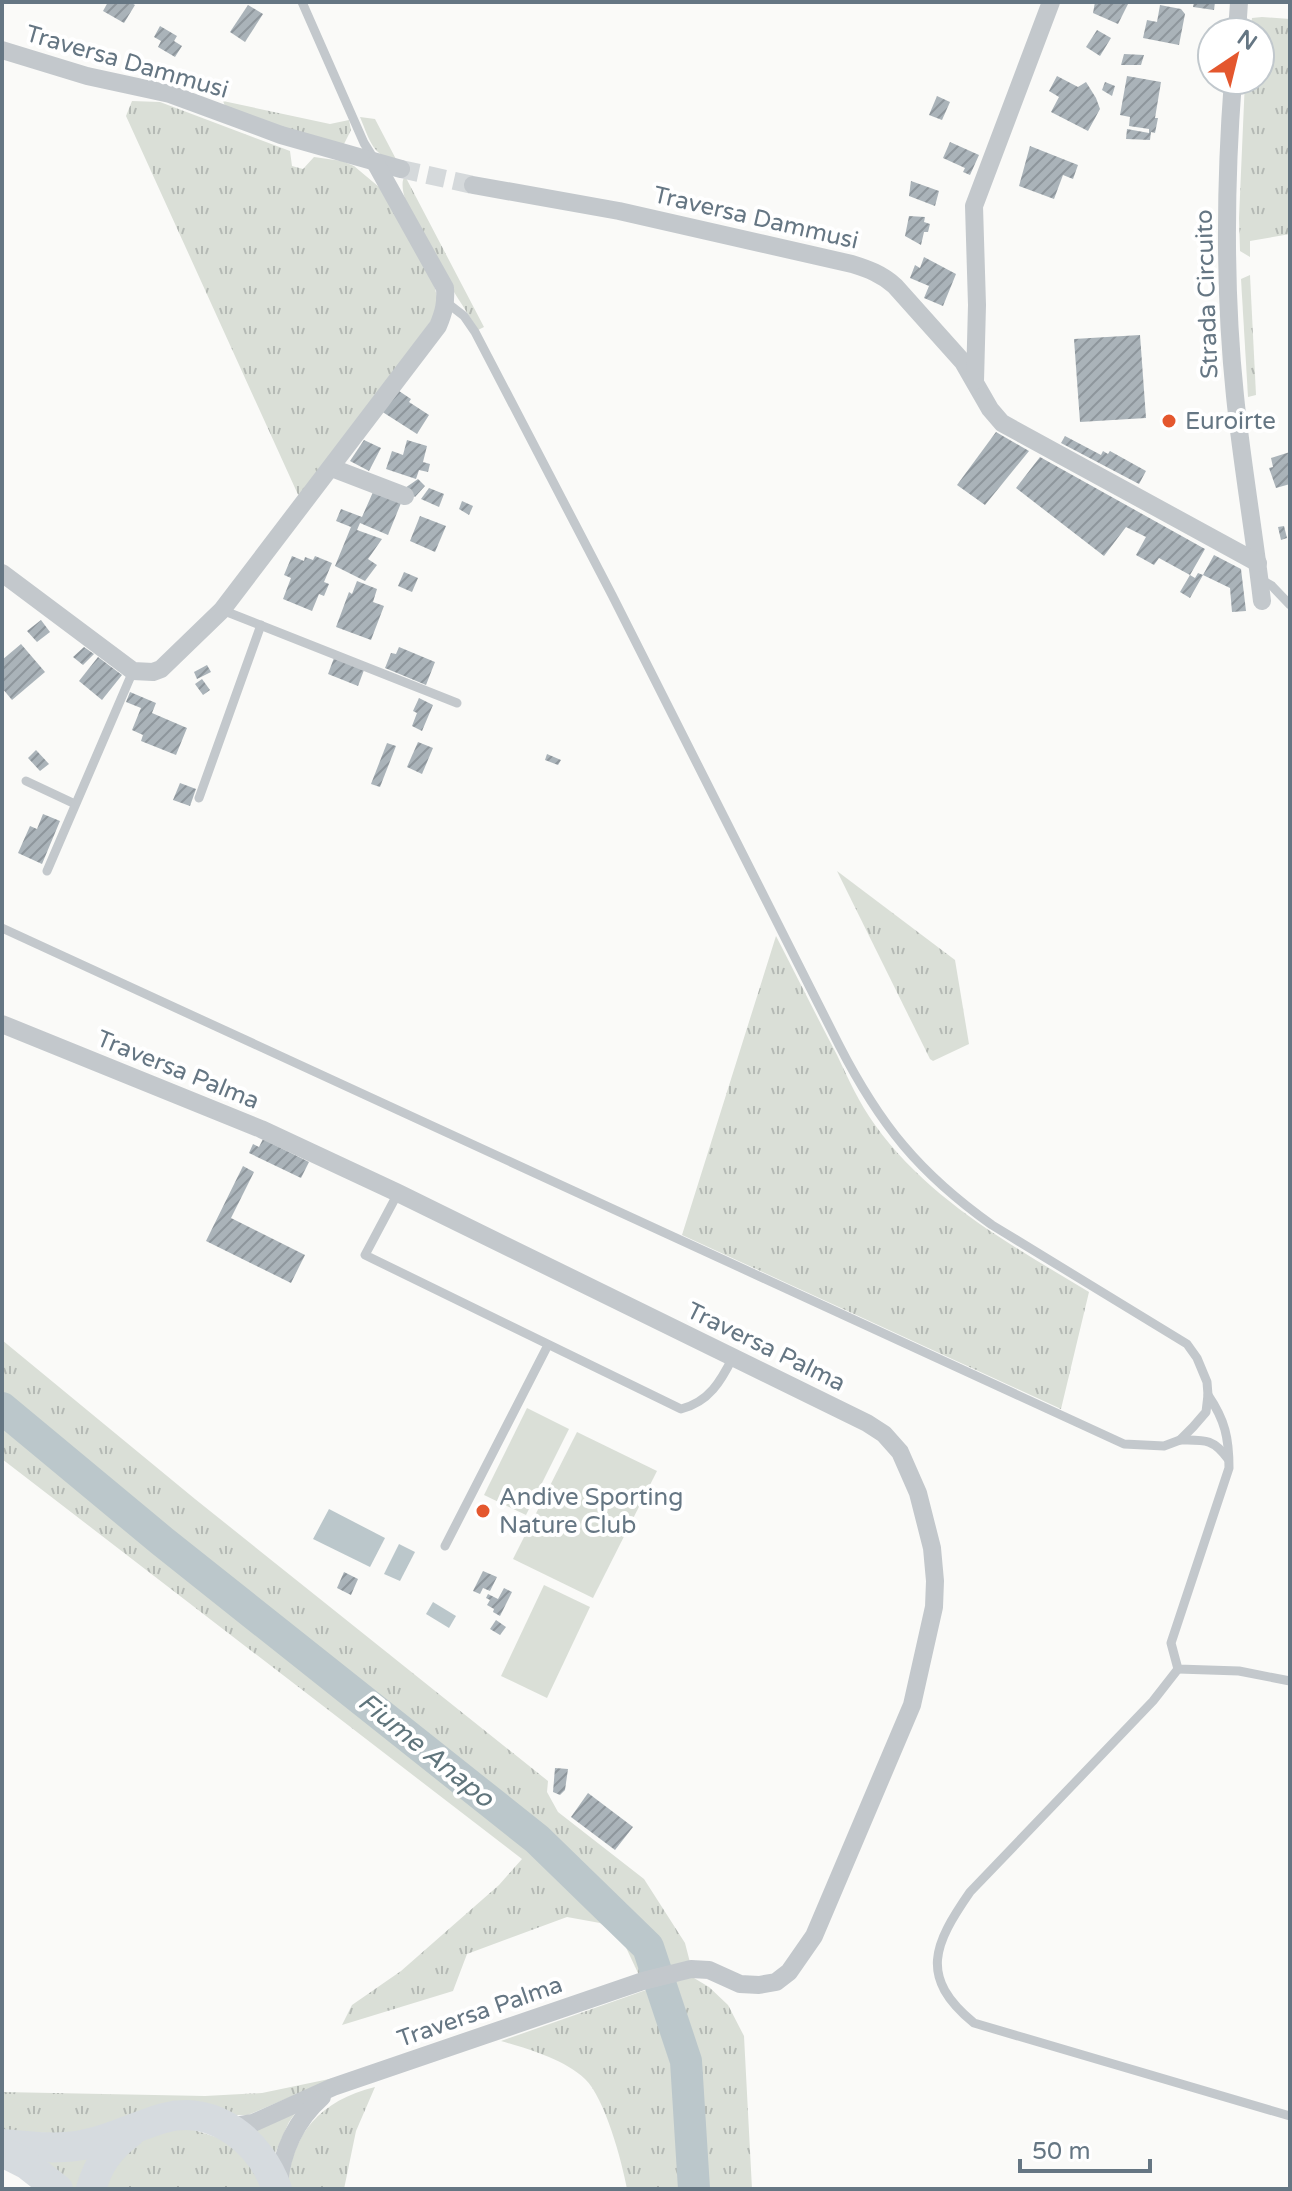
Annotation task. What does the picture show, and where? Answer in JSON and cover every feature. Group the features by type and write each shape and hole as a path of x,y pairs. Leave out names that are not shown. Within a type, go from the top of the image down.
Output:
{"main road":[{"path":"2,2144 47,2148 83,2145 167,2117 199,2117 229,2127 252,2144 269,2168 278,2189"},
{"path":"91,2189 97,2170 114,2145 137,2127"},
{"path":"2,2152 26,2164 58,2189"}],"street":[{"path":"975,381 977,305 974,206 1051,2"},
{"name":"Traversa Dammusi","path":"2,50 87,76 170,94 281,135 401,169"},
{"name":"Strada Circuito","path":"1232,96 1226,269 1235,395 1262,601"},
{"path":"2,573 133,671 153,672 161,669 222,610 438,326 446,302 445,288 376,164"},
{"name":"Traversa Dammusi","path":"473,185 619,211 870,270 887,278 963,362 990,409 1002,423 1259,571"},
{"path":"332,468 405,496"},
{"name":"Traversa Palma","path":"2,1024 261,1129 867,1423 884,1434 900,1452 918,1493 932,1548 934,1607 912,1705 814,1936 798,1961 776,1982 740,1984 709,1970 691,1969 643,1981 333,2087 253,2123 229,2127"},
{"path":"278,2189 280,2163 292,2135 311,2107 333,2087"}],"lane":[{"path":"302,2 376,164"},
{"path":"446,302 464,316 475,332 839,1045 877,1113 931,1177 964,1205 1187,1344 1207,1382 1208,1395 1206,1412 1180,1440"},
{"path":"1259,571 1290,605"},
{"path":"222,610 457,703"},
{"path":"199,798 261,625"},
{"path":"47,871 133,671"},
{"path":"26,781 75,804"},
{"path":"2,928 1124,1444 1164,1446 1180,1440 1209,1440 1229,1459"},
{"path":"398,1193 365,1255 548,1345 681,1409 693,1406 709,1395 733,1357"},
{"path":"445,1546 548,1345"},
{"path":"1178,1669 1171,1643 1229,1468 1228,1437 1222,1416 1208,1395"},
{"path":"1178,1669 1239,1671 1290,1681"},
{"path":"1178,1669 1153,1701 970,1892 954,1915 936,1956 936,1969 950,2000 974,2023 1290,2116"}],"green space":[{"path":"1276,18 1290,19 1290,234 1250,241 1250,257 1240,251 1244,96 1276,96"},
{"path":"132,101 160,102 290,151 292,166 303,169 314,157 354,166 379,187 433,280 437,297 436,314 300,499 126,116"},
{"path":"223,101 330,124 349,120 351,130 342,148 225,106"},
{"path":"360,117 375,119 398,163 377,151"},
{"path":"405,176 484,327 478,330 417,228 407,206 403,188"},
{"path":"1250,275 1256,395 1248,397 1241,279"},
{"path":"837,871 955,960 969,1044 933,1061 930,1059"},
{"path":"776,936 859,1099 896,1152 973,1219 1089,1292 1061,1409 682,1235"},
{"path":"2,1340 195,1499 548,1781 547,1792 558,1812 644,1879 685,1943 694,1978 728,2005 744,2036 752,2189 627,2189 606,2115 585,2079 556,2060 501,2041 646,1990 622,1939 600,1923 567,1917 467,1954 453,1991 342,2025 352,2005 401,1971 499,1885 522,1859 2,1459"},
{"path":"527,1408 569,1429 526,1515 484,1495"},
{"path":"577,1432 657,1471 593,1598 513,1559"},
{"path":"544,1585 590,1607 547,1698 501,1676"},
{"path":"334,2078 248,2115 91,2135 2,2131 2,2092 205,2096 262,2093"},
{"path":"375,2087 356,2131 344,2189 287,2189 295,2151 312,2122 339,2101"},
{"path":"296,2112 289,2122 274,2156 252,2131"},
{"path":"176,2124 240,2145 266,2189 99,2189 116,2154"},
{"path":"95,2151 79,2189 70,2189 46,2166 49,2158"}],"shaded area":[{"path":"329,1509 385,1538 370,1567 313,1539"},
{"path":"399,1544 415,1552 400,1581 384,1574"},
{"path":"433,1602 456,1616 449,1628 426,1614"}],"building":[{"path":"108,2 130,2 135,5 124,23 103,11"},
{"path":"1095,2 1129,2 1118,24 1093,13"},
{"path":"1194,2 1215,2 1214,10 1193,7"},
{"path":"248,5 263,14 245,42 230,32"},
{"path":"1160,5 1181,9 1185,14 1179,45 1143,38 1147,20 1157,22"},
{"path":"160,26 177,36 174,41 182,46 175,57 158,47 161,41 154,37"},
{"path":"1097,30 1111,38 1100,56 1086,47"},
{"path":"1124,54 1144,55 1141,65 1121,65"},
{"path":"150,65 161,70 155,86 148,84 150,78 145,76"},
{"path":"1057,76 1078,87 1086,82 1096,98 1100,109 1088,131 1051,112 1059,97 1049,91"},
{"path":"1127,76 1161,82 1155,118 1158,118 1150,140 1126,139 1127,129 1149,133 1149,129 1129,126 1130,117 1120,115"},
{"path":"1105,82 1115,86 1112,96 1102,90"},
{"path":"937,96 950,102 942,120 929,115"},
{"path":"950,142 979,155 970,175 963,172 965,168 943,158"},
{"path":"1030,146 1078,165 1073,179 1063,175 1054,199 1019,186"},
{"path":"911,181 939,191 935,206 909,196"},
{"path":"909,216 925,217 924,222 930,224 921,245 905,236"},
{"path":"924,257 956,274 943,306 924,298 929,286 910,278 915,265 920,268"},
{"path":"1140,335 1146,418 1080,422 1074,339"},
{"path":"396,389 429,415 417,434 381,411"},
{"path":"996,432 1029,451 985,505 957,485"},
{"path":"1065,436 1101,455 1103,451 1108,454 1110,451 1146,471 1139,484 1061,443"},
{"path":"364,440 381,448 369,471 350,461"},
{"path":"407,440 427,446 423,462 430,464 428,472 419,470 416,479 386,469 392,451 403,455"},
{"path":"1290,452 1290,484 1276,488 1269,468 1273,467 1271,458"},
{"path":"1040,457 1205,549 1190,575 1159,558 1154,565 1136,555 1146,537 1126,527 1104,556 1016,488"},
{"path":"418,479 425,486 415,497 405,488"},
{"path":"429,488 444,494 439,507 421,499"},
{"path":"373,492 401,503 388,535 360,523 357,530 382,539 368,559 377,565 365,581 335,566 351,527 336,521 341,509 362,517"},
{"path":"462,501 473,506 469,515 459,509"},
{"path":"420,516 446,526 435,552 410,541"},
{"path":"1284,526 1287,538 1281,540 1278,527"},
{"path":"1214,555 1241,569 1246,611 1232,612 1230,588 1203,575"},
{"path":"292,556 304,561 305,557 313,560 315,556 332,563 324,582 329,584 324,596 319,594 312,611 283,599 291,578 284,575"},
{"path":"404,572 418,578 412,592 398,586"},
{"path":"1198,573 1203,575 1190,598 1180,592 1190,575 1195,578"},
{"path":"357,581 377,589 373,602 384,606 371,640 336,627 349,592 352,594"},
{"path":"41,620 50,632 37,642 27,631"},
{"path":"21,644 45,672 12,700 2,688 2,660"},
{"path":"84,647 94,654 83,665 73,657"},
{"path":"399,647 435,662 426,685 385,668 391,653 396,654"},
{"path":"98,657 122,675 102,700 79,681"},
{"path":"334,658 364,670 358,686 328,674"},
{"path":"207,665 211,672 197,679 194,672"},
{"path":"202,679 210,690 203,695 195,684"},
{"path":"130,692 156,703 152,713 187,728 176,755 141,741 143,735 132,730 141,708 126,702"},
{"path":"419,698 433,705 422,731 412,726 417,713 413,711"},
{"path":"418,742 433,748 422,774 407,767"},
{"path":"387,743 396,746 380,787 371,784"},
{"path":"36,750 49,764 40,771 28,758"},
{"path":"547,754 561,760 558,765 545,760"},
{"path":"180,783 196,789 190,806 173,800"},
{"path":"43,814 60,821 42,864 18,853 30,826 37,829"},
{"path":"263,1139 309,1162 301,1178 249,1153 253,1144 259,1147"},
{"path":"243,1166 254,1172 231,1218 305,1255 291,1283 206,1241"},
{"path":"483,1571 497,1577 490,1591 483,1588 480,1594 473,1591"},
{"path":"344,1572 358,1579 351,1595 337,1588"},
{"path":"504,1588 512,1592 500,1616 487,1605 490,1600 486,1598 488,1594 498,1599"},
{"path":"496,1620 506,1627 500,1635 490,1629"},
{"path":"555,1768 568,1769 565,1790 560,1795 553,1792"},
{"path":"588,1793 633,1827 615,1850 571,1817"}],"waterway":[{"name":"Fiume Anapo","path":"2,1408 162,1541 537,1839 648,1947 686,2061 694,2189"}],"tunnel":[{"path":"401,169 473,185"}],"place":[{"name":"Euroirte","path":"1169,421"},
{"name":"Andive Sporting Nature Club","path":"483,1511"}]}
